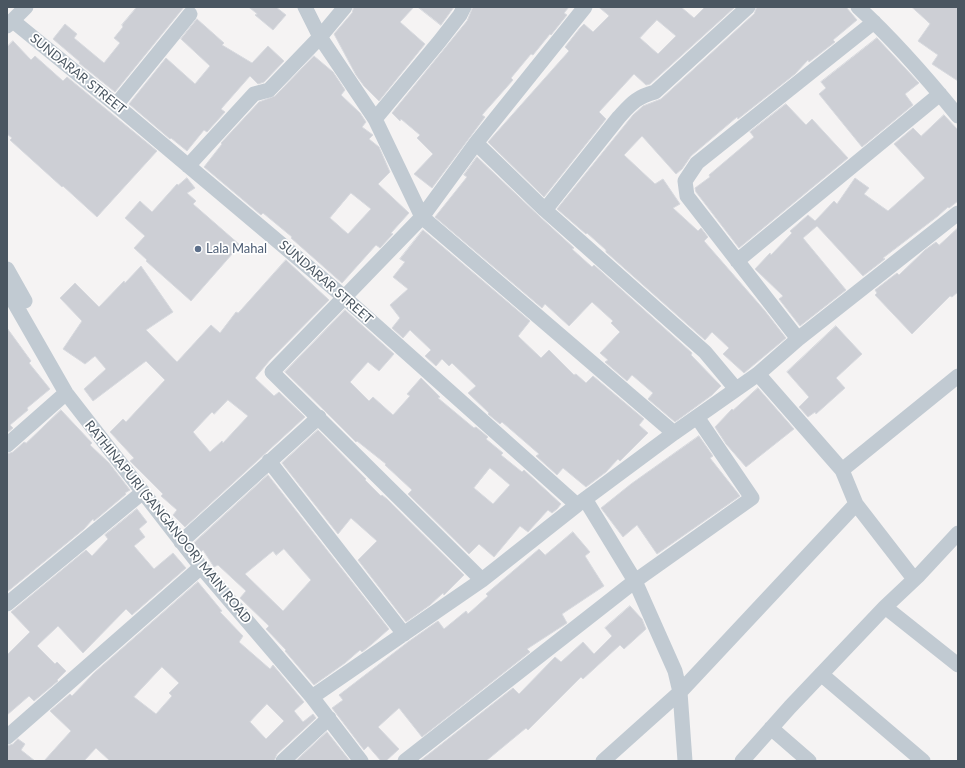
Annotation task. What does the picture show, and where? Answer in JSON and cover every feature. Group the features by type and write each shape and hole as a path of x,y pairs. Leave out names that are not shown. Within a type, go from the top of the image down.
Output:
{"street":[{"path":"10,24 26,7"},
{"path":"305,7 320,37 375,119 422,217 674,434"},
{"path":"188,166 254,94 269,90 320,37 345,7"},
{"path":"375,119 460,16 464,7"},
{"path":"482,580 272,372 422,217 476,143 585,7"},
{"path":"545,210 628,106 642,96 655,92 748,7"},
{"path":"858,7 874,22 940,94 958,116"},
{"path":"116,105 190,14"},
{"path":"798,339 687,196 685,181 698,163 874,22"},
{"name":"SUNDARAR STREET","path":"10,24 116,105 344,297 581,502 635,581 675,671 680,692 685,761"},
{"path":"737,261 940,94"},
{"path":"476,143 545,210 705,352 736,389"},
{"path":"312,697 482,580 581,502 758,374 798,339 958,213"},
{"path":"7,269 69,380 66,393 7,445"},
{"name":"RATHINAPURI (SANGANOOR) MAIN ROAD","path":"7,290 66,393 201,567 312,697 361,761"},
{"path":"7,309 49,384 55,389 66,393"},
{"path":"758,374 842,470 856,504 914,579"},
{"path":"842,470 958,376"},
{"path":"405,761 635,581 752,498 697,417"},
{"path":"181,542 319,418"},
{"path":"270,461 404,634"},
{"path":"7,604 143,492"},
{"path":"603,761 680,692 856,504"},
{"path":"742,761 821,674 958,533"},
{"path":"7,737 201,567"},
{"path":"885,607 958,665"},
{"path":"821,674 923,761"},
{"path":"283,761 328,718"},
{"path":"771,728 809,761"}],"building":[{"path":"137,7 184,7 115,92 79,63 80,62 53,39 65,24 77,34 74,38 104,63 120,43 114,38 123,27 122,25"},
{"path":"249,7 276,7 286,15 273,30 255,15 257,14"},
{"path":"354,7 414,7 400,22 425,44 379,101 364,86 356,75 334,34 352,13"},
{"path":"418,7 454,7 441,25"},
{"path":"473,7 569,7 564,13 567,15 551,35 550,34 533,55 531,54 511,78 513,80 482,115 485,117 432,188 414,174 433,154 417,138 420,135 401,119 400,121 392,113 467,21"},
{"path":"599,7 681,7 694,18 705,7 735,7 650,84 646,85 634,74 599,112 606,119 544,197 488,142 569,51 565,47 580,28 584,24 593,32 609,16","holes":["657,20 676,36 658,54 640,38"]},
{"path":"757,7 846,7 857,20 833,40 835,42 809,62 808,60 795,74 738,119 737,117 691,156 682,169 676,174 642,136 624,155 655,184 663,179 680,204 673,208 698,231 701,228 708,237 704,241 765,311 786,338 744,373 723,354 729,348 712,332 705,340 606,252 606,250 587,233 586,234 557,209 633,115 643,106 661,99 754,14"},
{"path":"912,7 958,7 958,81 932,64 938,55 918,41 930,24"},
{"path":"197,19 224,43 222,45 252,63 268,46 284,61 264,82 258,84 250,76 221,109 225,112 207,132 204,130 187,151 171,138 170,139 129,104 166,58 195,84 210,66 181,39"},
{"path":"877,38 919,83 905,94 913,105 862,147 819,94 826,88 821,82"},
{"path":"13,41 31,60 35,56 63,81 67,77 157,151 97,217 10,140 12,138 7,134 7,47"},
{"path":"314,56 333,72 345,90 341,95 360,113 366,122 362,127 373,135 369,139 379,147 390,172 378,184 409,213 380,248 376,245 342,283 291,238 292,237 263,213 261,215 204,167 222,144 221,143 259,102 275,96","holes":["351,193 371,209 348,234 330,218"]},
{"path":"786,104 806,125 812,119 848,158 739,248 696,192 695,188 710,177 709,175 754,137 750,132"},
{"path":"944,115 958,130 958,201 949,208 948,207 883,258 885,259 863,276 817,226 803,238 846,290 800,326 779,299 783,296 755,269 792,233 790,231 808,215 815,221 834,201 837,204 855,178 869,188 864,194 888,211 925,178 894,144 913,128 921,136"},
{"path":"477,157 574,248 572,249 592,267 594,265 692,353 691,355 721,386 712,395 675,422 648,399 653,393 632,375 627,381 605,362 608,360 600,353 620,332 611,323 613,321 592,302 569,326 545,304 542,308 435,217 467,177 464,175"},
{"path":"187,178 195,188 187,193 196,201 193,204 240,245 191,301 146,261 147,260 134,248 145,236 125,218 140,201 152,212 177,184 178,185"},
{"path":"958,228 958,292 952,297 950,296 912,334 875,295 877,293 875,290 897,273 899,275 925,250 936,242 939,245"},
{"path":"423,230 530,321 518,336 541,358 549,350 574,375 576,374 586,383 593,376 644,419 639,425 648,433 620,461 618,459 606,472 586,487 563,468 557,475 536,456 539,454 502,422 500,424 488,414 489,413 468,393 476,386 452,363 449,366 442,359 436,366 425,356 431,350 410,330 403,338 392,328 400,318 390,305 408,289 393,277 405,262 400,259"},
{"path":"286,260 329,300 270,360 255,378 274,396 279,392 305,417 185,527 173,515 177,510 161,496 163,494 130,461 134,458 110,432 123,419 126,422 165,380 146,361 93,401 84,389 106,369 95,356 85,364 63,349 82,321 60,298 75,283 99,307 141,266 173,312 146,330 177,362 211,325 220,333 236,312 238,313","holes":["228,400 248,416 223,443 222,441 210,452 193,432 212,412 214,414"]},
{"path":"345,310 394,354 379,371 368,362 350,382 369,401 373,397 393,415 410,396 407,394 421,378 440,397 438,398 474,428 476,427 488,437 486,439 503,453 501,455 522,472 524,470 561,504 552,513 548,510 528,532 520,526 494,557 479,544 469,554 408,494 412,490 385,465 386,464 357,441 356,442 285,372","holes":["490,468 510,485 493,504 474,488"]},
{"path":"836,326 862,354 836,378 845,388 816,414 815,412 808,417 799,407 809,397 787,372"},
{"path":"7,328 31,361 29,363 50,389 27,408 28,410 10,425 13,428 7,433"},
{"path":"758,388 794,429 746,467 726,444 715,427 732,409 733,410"},
{"path":"61,410 92,443 90,445 109,463 130,490 94,521 93,519 84,529 7,592 7,454 13,452 24,442 26,443"},
{"path":"318,430 381,496 382,495 387,499 464,575 444,595 443,593 430,605 406,622 358,560 377,541 351,518 338,534 282,463"},
{"path":"699,436 713,456 710,458 740,496 657,554 637,525 623,537 601,508 631,484"},
{"path":"268,475 389,629 362,652 360,650 345,663 314,685 285,651 286,650 266,629 269,626 240,598 246,591 218,565 214,567 203,550 201,552 194,543","holes":["284,549 311,580 283,611 245,574 273,551 276,555"]},
{"path":"137,509 147,522 139,529 145,537 134,546 154,569 173,553 186,568 132,615 126,609 83,653 58,626 37,646 55,664 57,662 66,671 57,680 58,681 34,701 29,696 7,715 7,655 30,632 11,612 86,550 92,556 108,539 105,535"},
{"path":"573,532 590,552 585,556 604,586 562,614 567,623 527,649 530,652 422,737 399,708 378,727 399,749 386,761 381,761 368,746 364,750 332,708 343,700 339,695 438,621 444,629 466,611 468,614 488,596 486,594 539,549 545,555"},
{"path":"198,582 222,611 220,612 243,636 239,642 270,669 273,665 304,702 294,711 303,722 313,714 316,718 277,754 274,761 110,761 96,748 84,761 44,761 71,731 50,711 70,694 72,696 94,673","holes":["162,667 179,683 169,693 172,696 156,714 134,697","267,704 284,721 266,739 250,722"]},
{"path":"630,606 642,619 646,629 624,649 620,645 583,679 581,677 528,730 526,728 486,761 420,761 513,688 519,694 555,657 561,662 583,642 594,654 612,636 605,628"},
{"path":"327,732 350,761 296,761"},
{"path":"18,739 25,744 21,750 35,761 7,761 7,746 13,744"}],"place":[{"name":"Lala Mahal","path":"198,249"}]}
